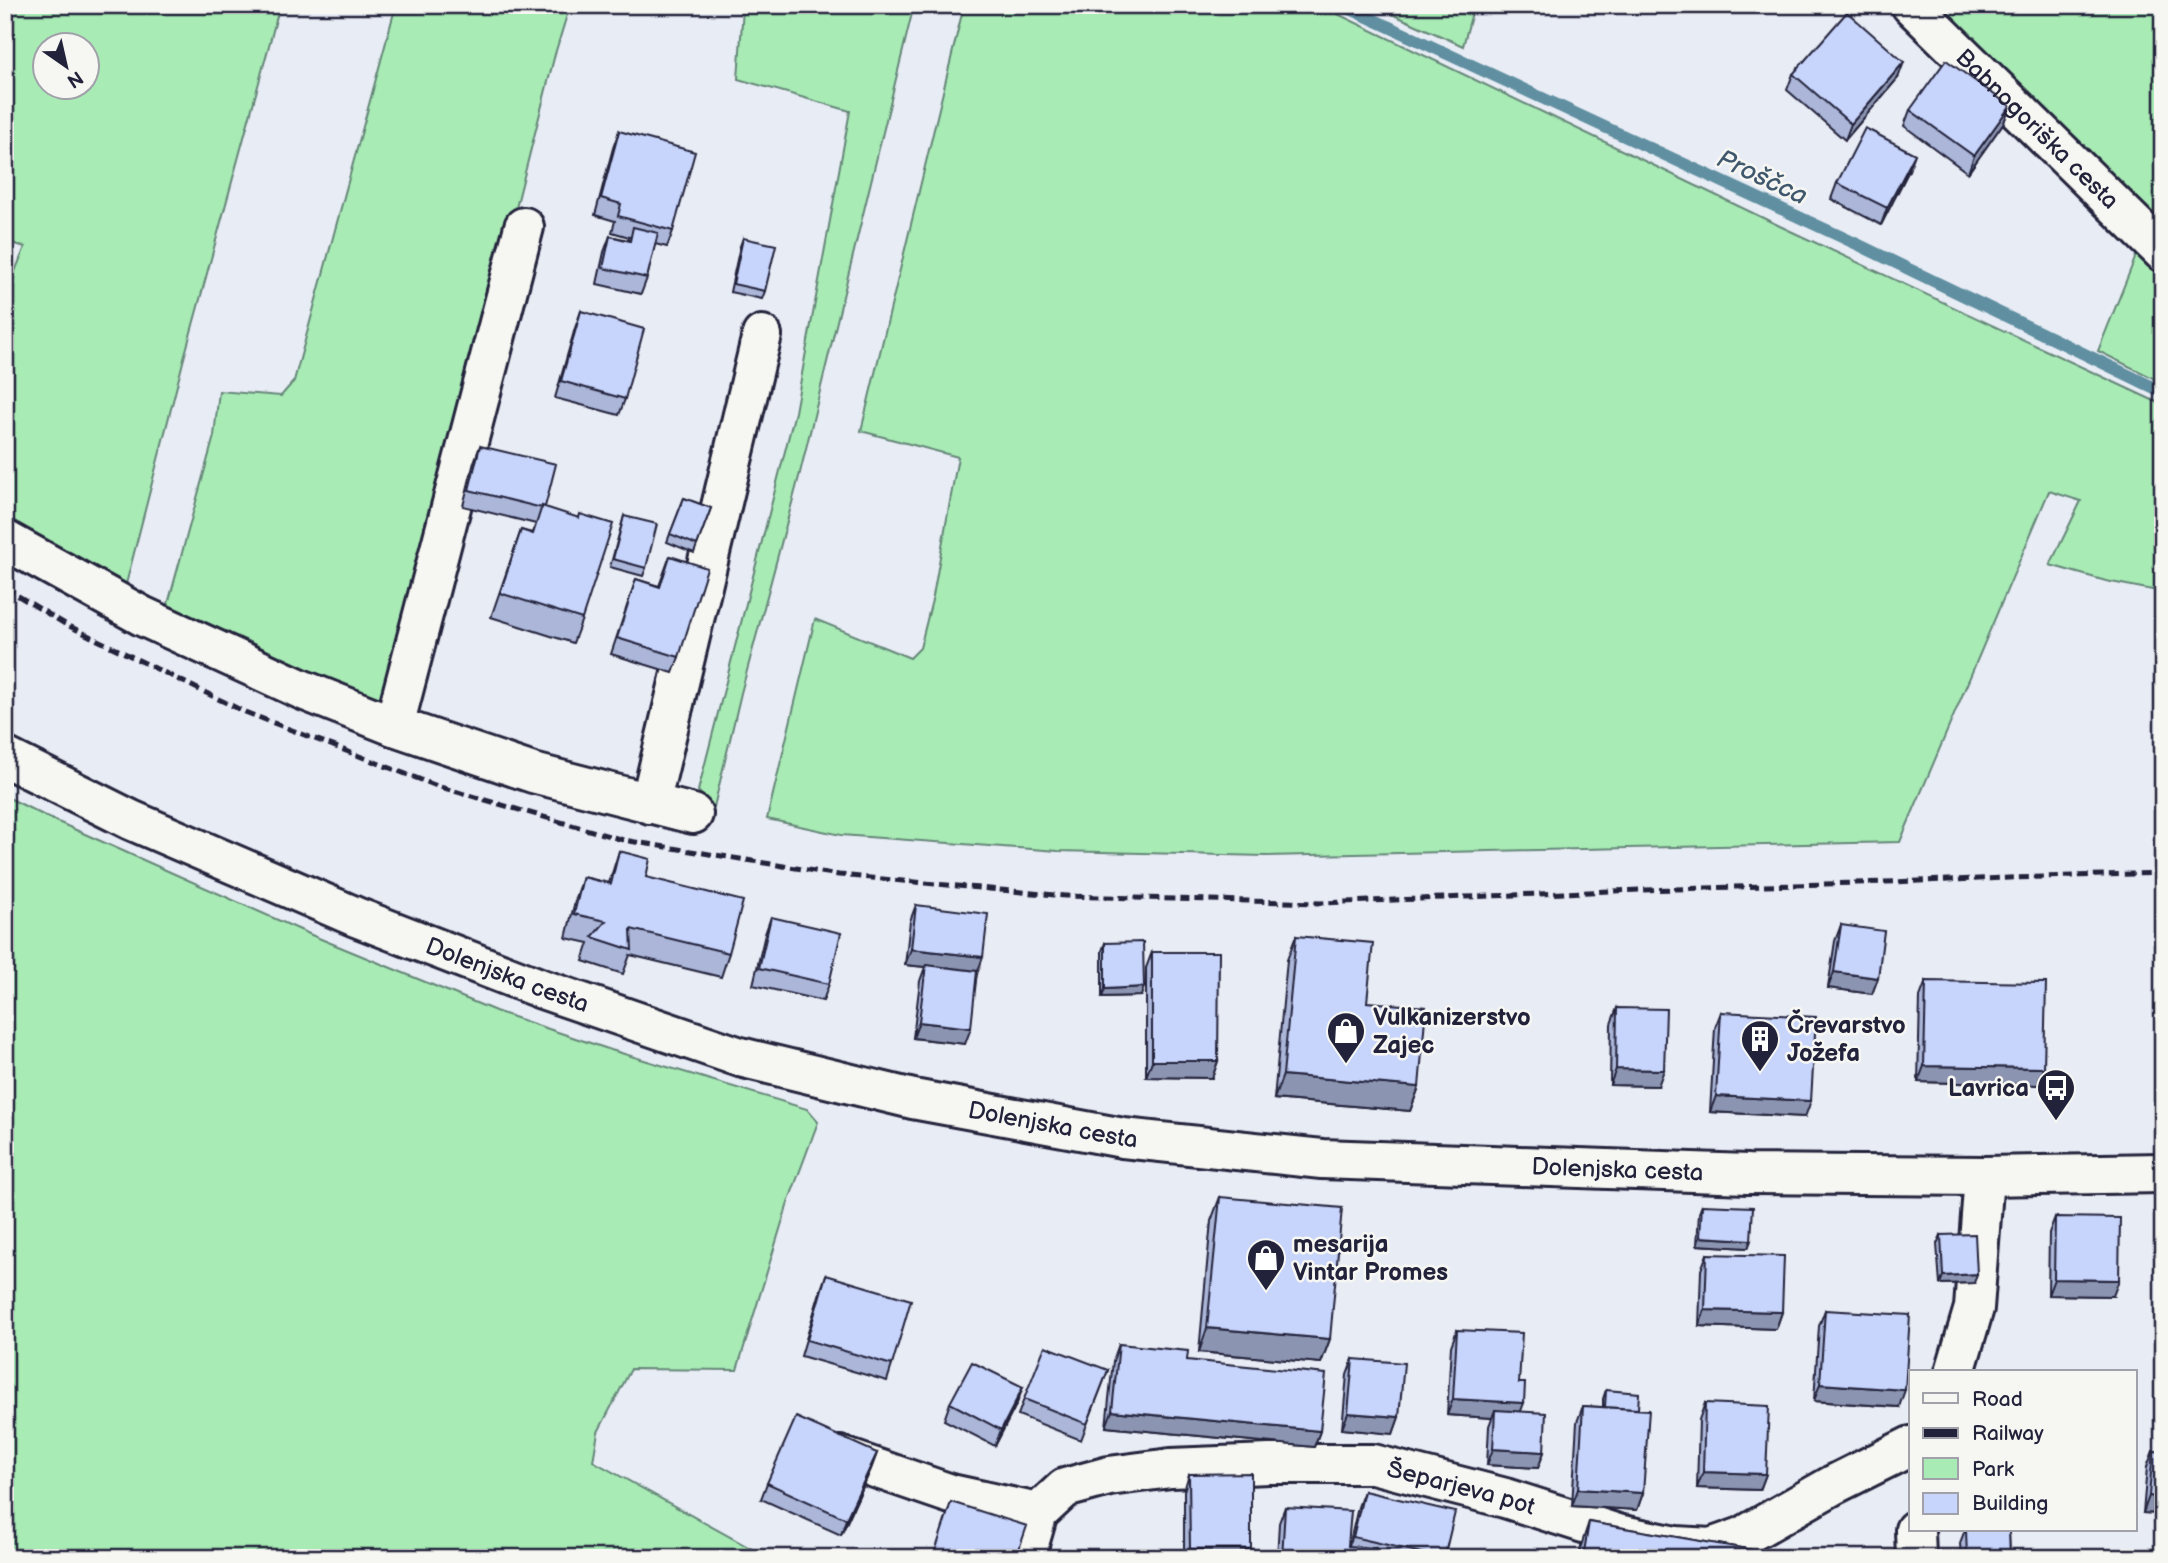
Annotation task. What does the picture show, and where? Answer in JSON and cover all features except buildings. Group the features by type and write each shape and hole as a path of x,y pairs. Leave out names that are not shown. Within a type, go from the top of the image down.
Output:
{"street":[{"name":"Babnogoriška cesta","path":"1911,5 2163,252"},
{"path":"394,726 524,227"},
{"path":"650,804 762,335"},
{"path":"5,540 142,616 303,690 394,726 533,773 693,814"},
{"name":"Dolenjska cesta","path":"5,757 131,820 344,912 542,989 740,1057 913,1099 1123,1138 1322,1159 1748,1174 1984,1176 2163,1173"},
{"path":"1956,1370 1974,1308 1984,1176"},
{"name":"Šeparjeva pot","path":"1038,1513 1065,1489 1109,1476 1171,1468 1373,1464 1505,1498 1618,1534 1676,1546 1711,1548 1742,1537 1833,1485 1909,1447"},
{"path":"840,1456 951,1494 1038,1513 1025,1558"},
{"path":"1915,1532 1916,1558"}],"green space":[{"path":"5,5 280,5 184,358 123,596 5,530 5,290 7,291 25,247 5,241"},
{"path":"396,5 570,5 555,54 391,701 375,703 165,615 214,436 219,391 281,396 294,381"},
{"path":"732,5 914,5 800,473 741,693 714,807 698,791 795,412 850,111 738,79 743,8"},
{"path":"964,5 1319,5 1784,228 2163,405 2163,592 2106,581 2050,565 2081,501 2049,491 1900,842 1266,856 1058,851 841,835 767,819 815,619 910,658 920,648 933,596 958,457 861,431"},
{"path":"1372,5 1474,5 1463,46"},
{"path":"1929,5 2163,5 2163,232"},
{"path":"2138,251 2163,267 2163,383 2098,351"},
{"path":"5,796 316,937 498,1012 611,1050 807,1109 818,1122 788,1203 737,1370 631,1369 598,1432 593,1461 768,1558 5,1558 5,1297 11,1295 5,1271"}],"waterway":[{"name":"Proščca","path":"1342,5 1859,245 2163,392"}],"railway":[{"path":"5,588 65,624 245,712 437,786 623,840 839,875 1065,896 1321,903 2163,873"}],"place":[{"name":"Vulkanizerstvo Zajec","path":"1346,1065"},
{"name":"Črevarstvo Jožefa","path":"1760,1073"},
{"name":"Lavrica","path":"2056,1122"},
{"name":"mesarija Vintar Promes","path":"1266,1292"}]}
